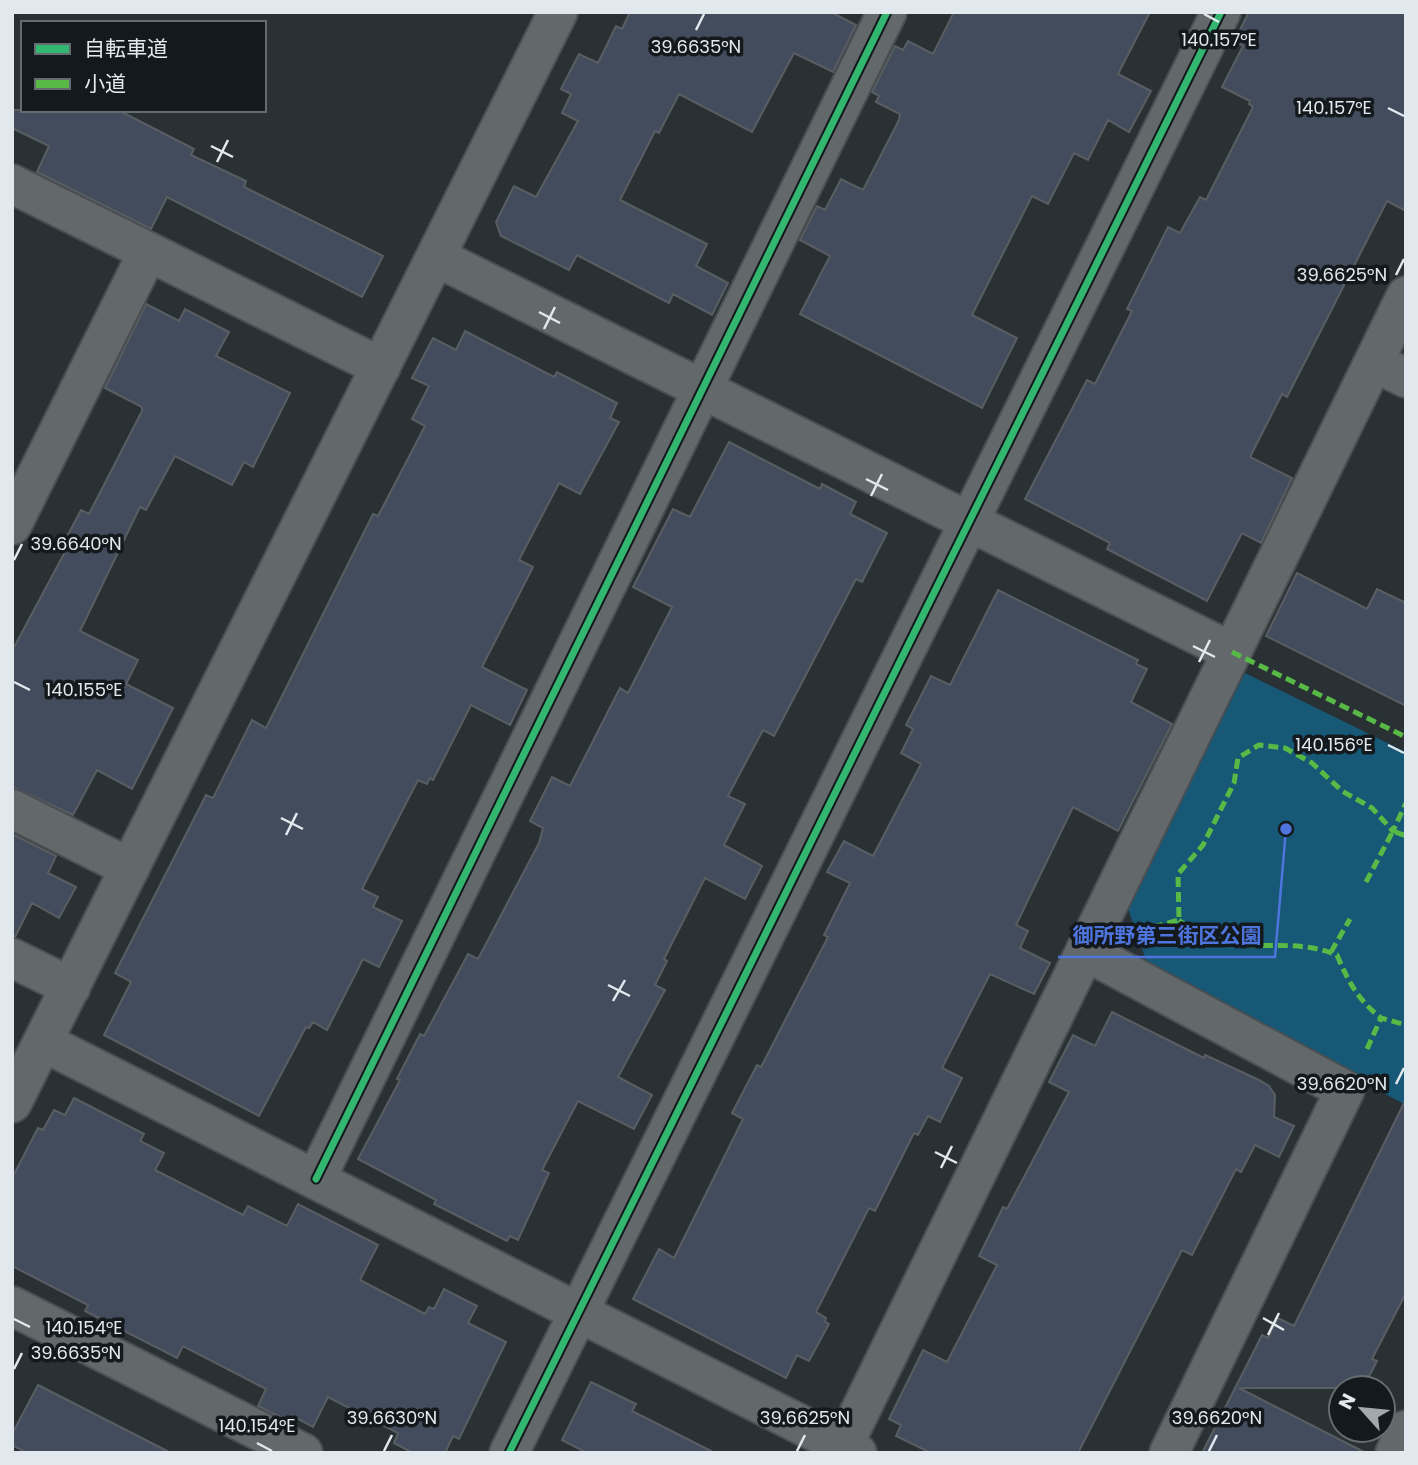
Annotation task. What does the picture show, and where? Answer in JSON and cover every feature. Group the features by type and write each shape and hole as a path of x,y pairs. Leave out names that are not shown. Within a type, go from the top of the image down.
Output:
{"street":[{"path":"12,1103 558,12"},
{"path":"316,1180 887,12"},
{"path":"509,1453 1221,12"},
{"path":"12,184 381,367"},
{"path":"15,514 148,251"},
{"path":"436,257 1232,652"},
{"path":"43,1042 850,1449 1085,951 1232,652 1390,370 1406,296"},
{"path":"12,809 130,868"},
{"path":"1085,951 1345,1090 1169,1453"},
{"path":"12,958 71,987"},
{"path":"12,1306 303,1453"},
{"path":"1395,1453 1406,1430"}],"shaded area":[{"path":"1245,673 1406,752 1406,1105 1149,969 1127,906"}],"building":[{"path":"630,12 831,12 856,25 833,72 794,53 752,132 679,94 659,133 655,131 620,200 707,244 696,266 728,283 712,315 673,294 669,303 577,255 569,270 501,236 496,222 514,186 536,197 578,121 562,113 571,94 561,89 579,54 598,63 616,26 622,29"},
{"path":"954,12 1150,12 1118,74 1151,91 1129,132 1108,120 1088,160 1074,153 1048,204 1032,196 972,315 1017,338 982,408 800,314 830,256 800,240 817,206 825,210 841,179 863,190 899,120 900,114 876,102 879,96 872,92 895,46 903,50 908,41 933,54"},
{"path":"1249,12 1406,12 1406,211 1387,201 1287,397 1282,394 1250,457 1292,478 1261,543 1242,533 1207,601 1107,549 1110,543 1025,499 1087,380 1095,384 1132,311 1127,309 1168,227 1180,233 1200,197 1206,200 1253,107 1249,104 1250,101 1222,87 1243,46 1234,41"},
{"path":"12,110 122,112 194,149 191,155 246,181 244,187 383,256 362,297 167,197 151,229 37,172 49,146 12,128"},
{"path":"146,304 179,321 185,309 229,332 216,356 290,393 253,467 244,462 232,485 175,456 146,510 140,507 80,631 138,660 126,684 173,708 132,789 97,770 73,815 12,787 12,651 66,550 61,548 81,510 89,514 142,411 142,407 105,388"},
{"path":"465,331 554,377 557,372 617,403 610,418 619,422 580,494 559,483 519,560 533,567 482,667 527,690 510,725 471,705 433,780 430,778 427,784 418,780 362,889 378,897 373,907 402,921 379,967 363,959 327,1030 313,1022 309,1028 306,1027 259,1116 104,1035 131,982 115,973 206,795 213,798 252,720 266,728 373,514 378,516 425,426 412,419 429,386 412,378 433,338 456,350"},
{"path":"729,442 820,489 822,484 856,502 850,514 887,533 862,582 856,579 774,736 763,730 728,796 745,804 724,845 762,866 745,899 705,878 664,959 667,961 655,985 665,990 618,1077 652,1095 634,1129 578,1101 542,1170 549,1173 518,1240 510,1236 507,1241 434,1204 436,1200 358,1159 400,1080 397,1079 420,1034 424,1036 468,954 478,959 539,843 543,828 530,821 552,777 570,786 620,688 628,693 672,607 633,587 673,509 690,517"},
{"path":"1297,573 1367,609 1377,589 1406,603 1406,706 1266,636"},
{"path":"998,590 1138,660 1136,664 1147,669 1131,702 1172,724 1118,831 1073,807 1016,925 1028,931 1020,948 1050,963 1034,994 990,974 942,1068 962,1078 940,1122 928,1116 918,1135 914,1133 875,1211 869,1208 816,1312 826,1318 825,1322 829,1324 809,1361 797,1355 786,1378 633,1299 659,1249 674,1258 743,1119 732,1113 757,1065 761,1067 828,937 824,935 850,883 827,872 844,841 873,856 921,764 901,753 913,729 906,725 931,676 950,685"},
{"path":"12,834 56,856 48,873 76,887 59,918 32,903 15,937 12,936"},
{"path":"1112,1012 1204,1058 1205,1055 1269,1086 1275,1095 1274,1117 1294,1126 1279,1157 1255,1145 1241,1172 1236,1169 1192,1255 1182,1250 1078,1453 931,1453 896,1436 901,1425 889,1419 923,1350 947,1362 997,1265 979,1256 1003,1207 1007,1209 1069,1092 1049,1082 1073,1035 1095,1046"},
{"path":"74,1098 144,1134 140,1141 164,1153 155,1170 243,1215 248,1206 287,1226 298,1204 378,1245 360,1280 425,1314 429,1307 434,1309 444,1289 477,1306 468,1323 506,1342 459,1439 453,1436 445,1453 413,1453 394,1443 398,1433 328,1397 313,1427 291,1415 288,1421 258,1406 266,1389 183,1346 177,1358 85,1311 88,1305 12,1266 12,1178 38,1128 43,1130 54,1110 65,1115"},
{"path":"1406,1099 1406,1293 1372,1359 1377,1361 1370,1374 1327,1374 1327,1388 1239,1388 1327,1433 1327,1444 1348,1444 1366,1453 1202,1453 1262,1335 1268,1338 1278,1318 1294,1326"},
{"path":"591,1382 636,1404 632,1411 715,1453 587,1453 562,1440"},
{"path":"38,1385 171,1453 27,1453 12,1445 12,1434"}],"marked path":[{"path":"1232,652 1406,737"},
{"path":"1124,935 1179,920 1178,874 1203,845 1234,783 1238,758 1259,745 1285,748 1312,763 1342,791 1372,808 1393,831 1406,803"},
{"path":"1366,882 1393,831 1406,836"},
{"path":"1331,952 1350,919"},
{"path":"1179,920 1216,941 1296,946 1337,955 1354,990 1381,1018"},
{"path":"1367,1049 1381,1018 1406,1025"}],"cycle path":[{"path":"316,1179 887,12"},
{"path":"509,1453 1221,12"}],"place":[{"name":"御所野第三街区公園","path":"1286,829"}]}
